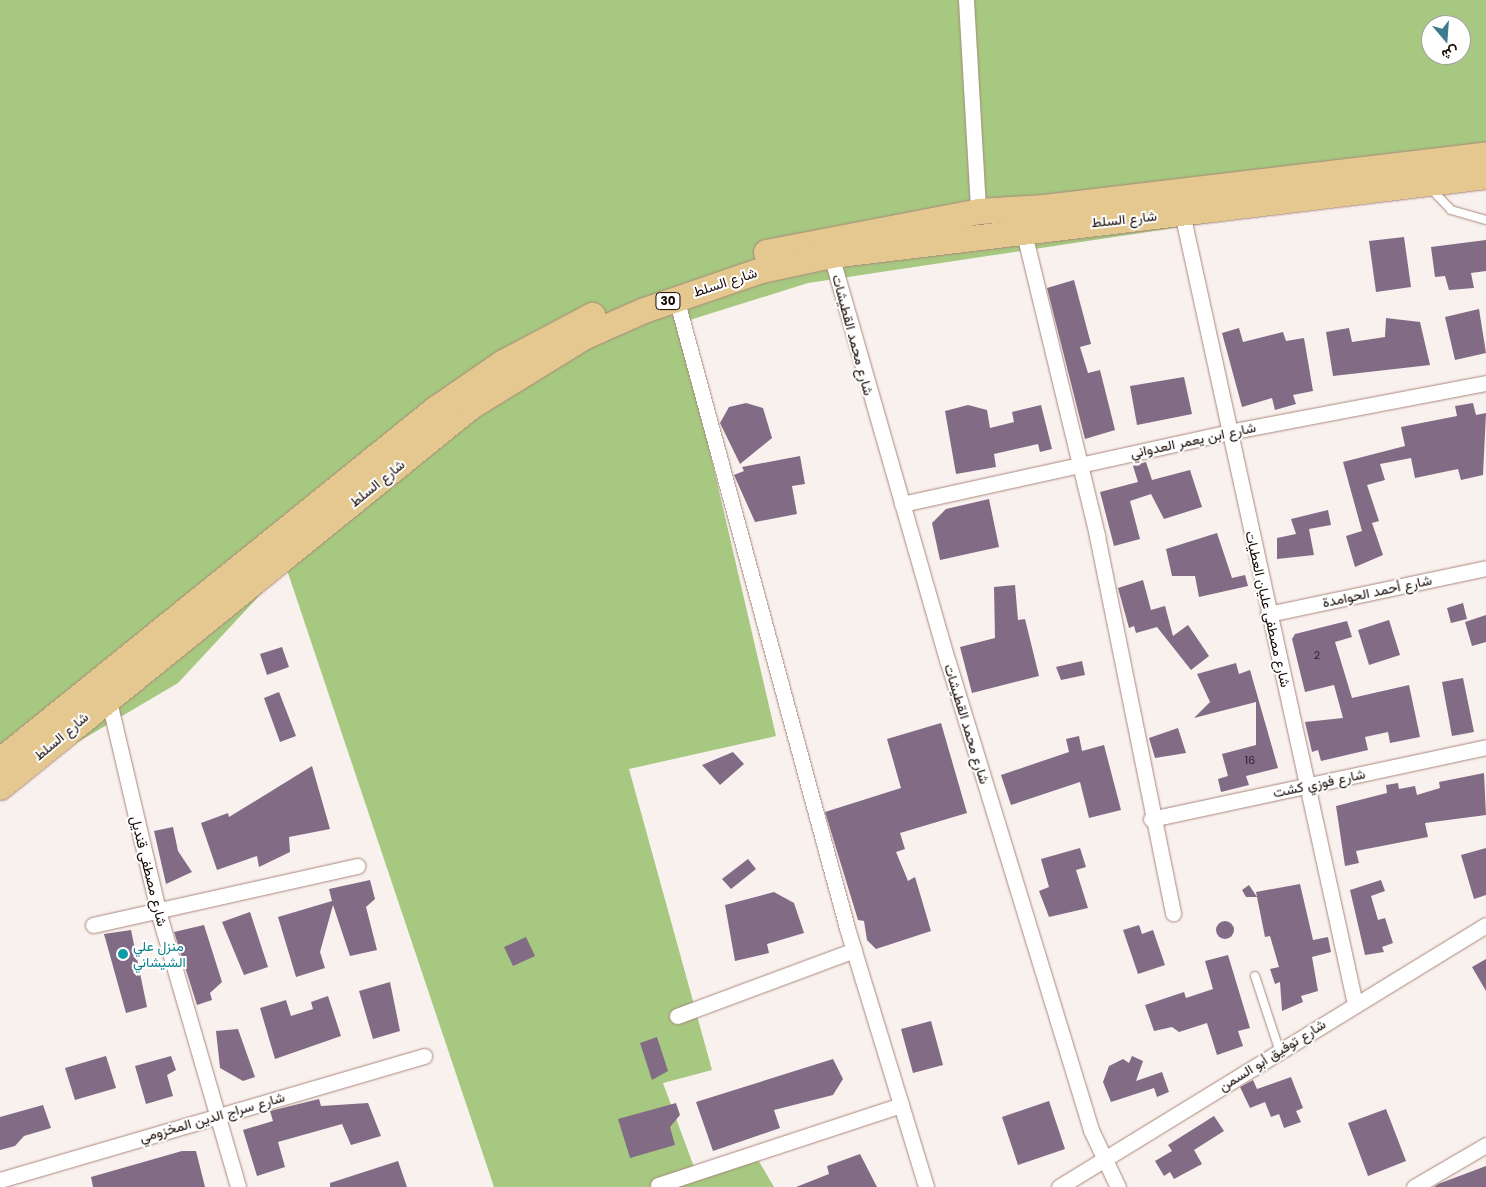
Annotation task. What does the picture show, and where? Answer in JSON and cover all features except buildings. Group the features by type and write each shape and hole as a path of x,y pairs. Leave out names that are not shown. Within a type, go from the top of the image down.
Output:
{"main road":[{"name":"شارع السلط","path":"0,760 370,459 464,387 530,346 620,301 724,264 820,238 978,211 1044,207 1486,154"},
{"name":"شارع السلط","path":"0,787 108,697 471,406 585,336 676,298 761,270 831,256 1023,229 1182,213 1486,176"}],"street":[{"path":"966,0 978,211"},
{"name":"شارع مصطفى عليان العطيات","path":"1182,213 1268,614 1309,786 1355,1004"},
{"path":"1023,229 1080,463 1112,605 1151,819 1173,913"},
{"name":"شارع محمد القطيشات","path":"831,256 902,504 1103,1162 1118,1187"},
{"path":"676,298 854,950 926,1187"},
{"name":"شارع ابن يعمر العدواني","path":"902,504 1080,463 1229,432 1486,383"},
{"name":"شارع أحمد الحوامدة","path":"1268,614 1486,568"},
{"name":"شارع مصطفى قنديل","path":"108,697 158,911 238,1187"},
{"name":"شارع فوزي كشت","path":"1151,819 1486,747"},
{"path":"93,925 358,866"},
{"name":"شارع توفيق أبو السمن","path":"1059,1187 1103,1162 1279,1049 1486,925"},
{"path":"677,1016 854,950"},
{"name":"شارع سراج الدين المخزومي","path":"0,1180 424,1056"},
{"path":"658,1185 902,1105"},
{"path":"1414,1187 1486,1145"}],"lane":[{"path":"1426,183 1452,210 1486,220"},
{"path":"1254,976 1279,1049"}],"green space":[{"path":"0,0 1486,0 1486,181 808,283 680,323 776,736 629,769 712,1070 663,1083 698,1178 754,1153 774,1187 494,1187 286,567 178,683 0,788"}],"place":[{"name":"منزل علي الشيشاني","path":"123,954"}]}
